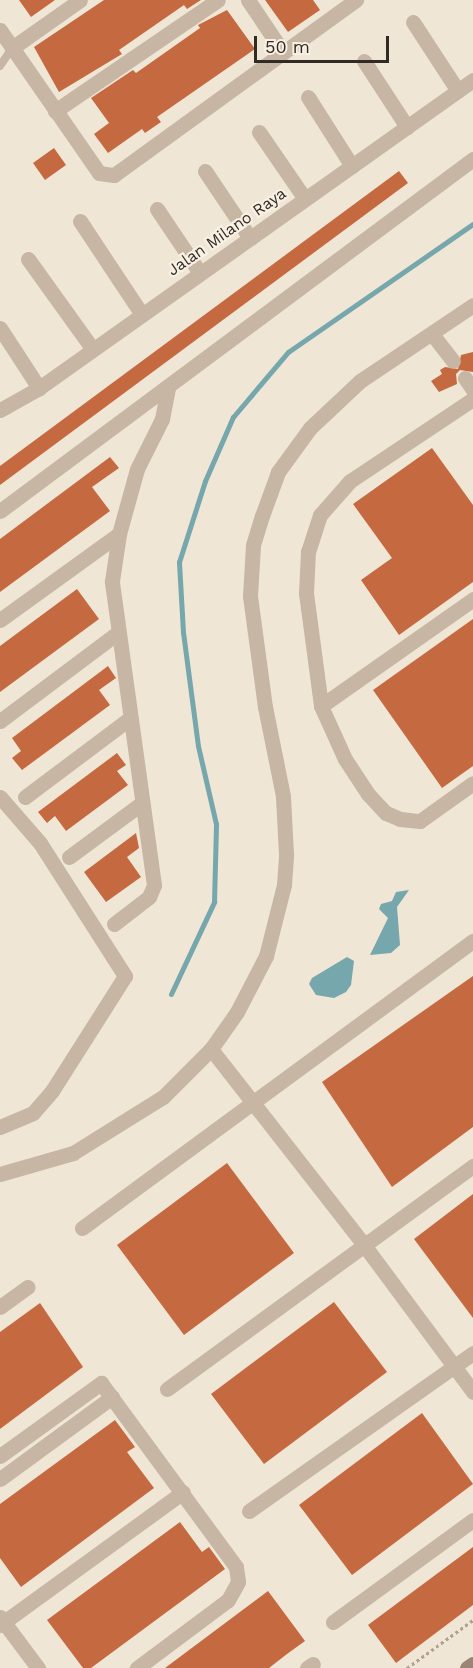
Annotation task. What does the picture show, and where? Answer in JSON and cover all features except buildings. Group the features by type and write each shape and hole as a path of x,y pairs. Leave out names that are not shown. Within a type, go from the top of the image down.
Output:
{"street":[{"path":"12,48 80,0"},
{"path":"55,111 218,0"},
{"path":"248,0 283,52"},
{"path":"0,30 99,172 114,175 356,0"},
{"path":"413,22 458,91"},
{"path":"364,61 407,126"},
{"name":"Jalan Milano Raya","path":"0,410 39,388 141,313 473,80"},
{"path":"308,97 352,166"},
{"path":"259,132 305,199"},
{"path":"0,511 473,159"},
{"path":"205,171 250,238"},
{"path":"157,209 200,273"},
{"path":"80,221 141,313"},
{"path":"28,259 92,348"},
{"path":"0,1174 73,1154 163,1097 211,1049 237,1012 266,956 284,885 287,826 250,596 253,545 278,472 310,428 360,381 473,305"},
{"path":"0,328 39,388"},
{"path":"432,334 453,361"},
{"path":"114,924 149,897 154,885 116,634 112,581 119,534 137,469 162,419 168,388"},
{"path":"473,399 350,481 320,515 308,551 306,593 321,706 345,759 368,794 386,813 400,819 420,820 473,783"},
{"path":"0,620 119,534"},
{"path":"321,706 473,599"},
{"path":"0,721 116,634"},
{"path":"25,797 129,719"},
{"path":"0,797 40,843 125,976 52,1091 33,1113 0,1127"},
{"path":"69,857 142,803"},
{"path":"82,1228 473,940"},
{"path":"211,1049 364,1245 473,1392"},
{"path":"167,1389 473,1166"},
{"path":"0,1307 28,1287"},
{"path":"249,1512 473,1353"},
{"path":"0,1456 101,1383 236,1567 238,1582 228,1600 137,1668"},
{"path":"0,1479 112,1397"},
{"path":"38,1668 1,1622 183,1492"},
{"path":"333,1622 473,1520"}],"lane":[{"path":"0,66 12,48"}],"path":[{"path":"407,1668 473,1620"}],"water":[{"path":"409,890 397,907 400,945 391,953 370,955 388,918 379,909 381,904 392,901 396,892"},
{"path":"347,957 354,961 351,985 346,992 334,998 316,995 309,984 312,978"}],"waterway":[{"path":"171,994 214,902 216,824 198,746 183,632 179,562 205,481 233,417 288,352 473,224"}]}
